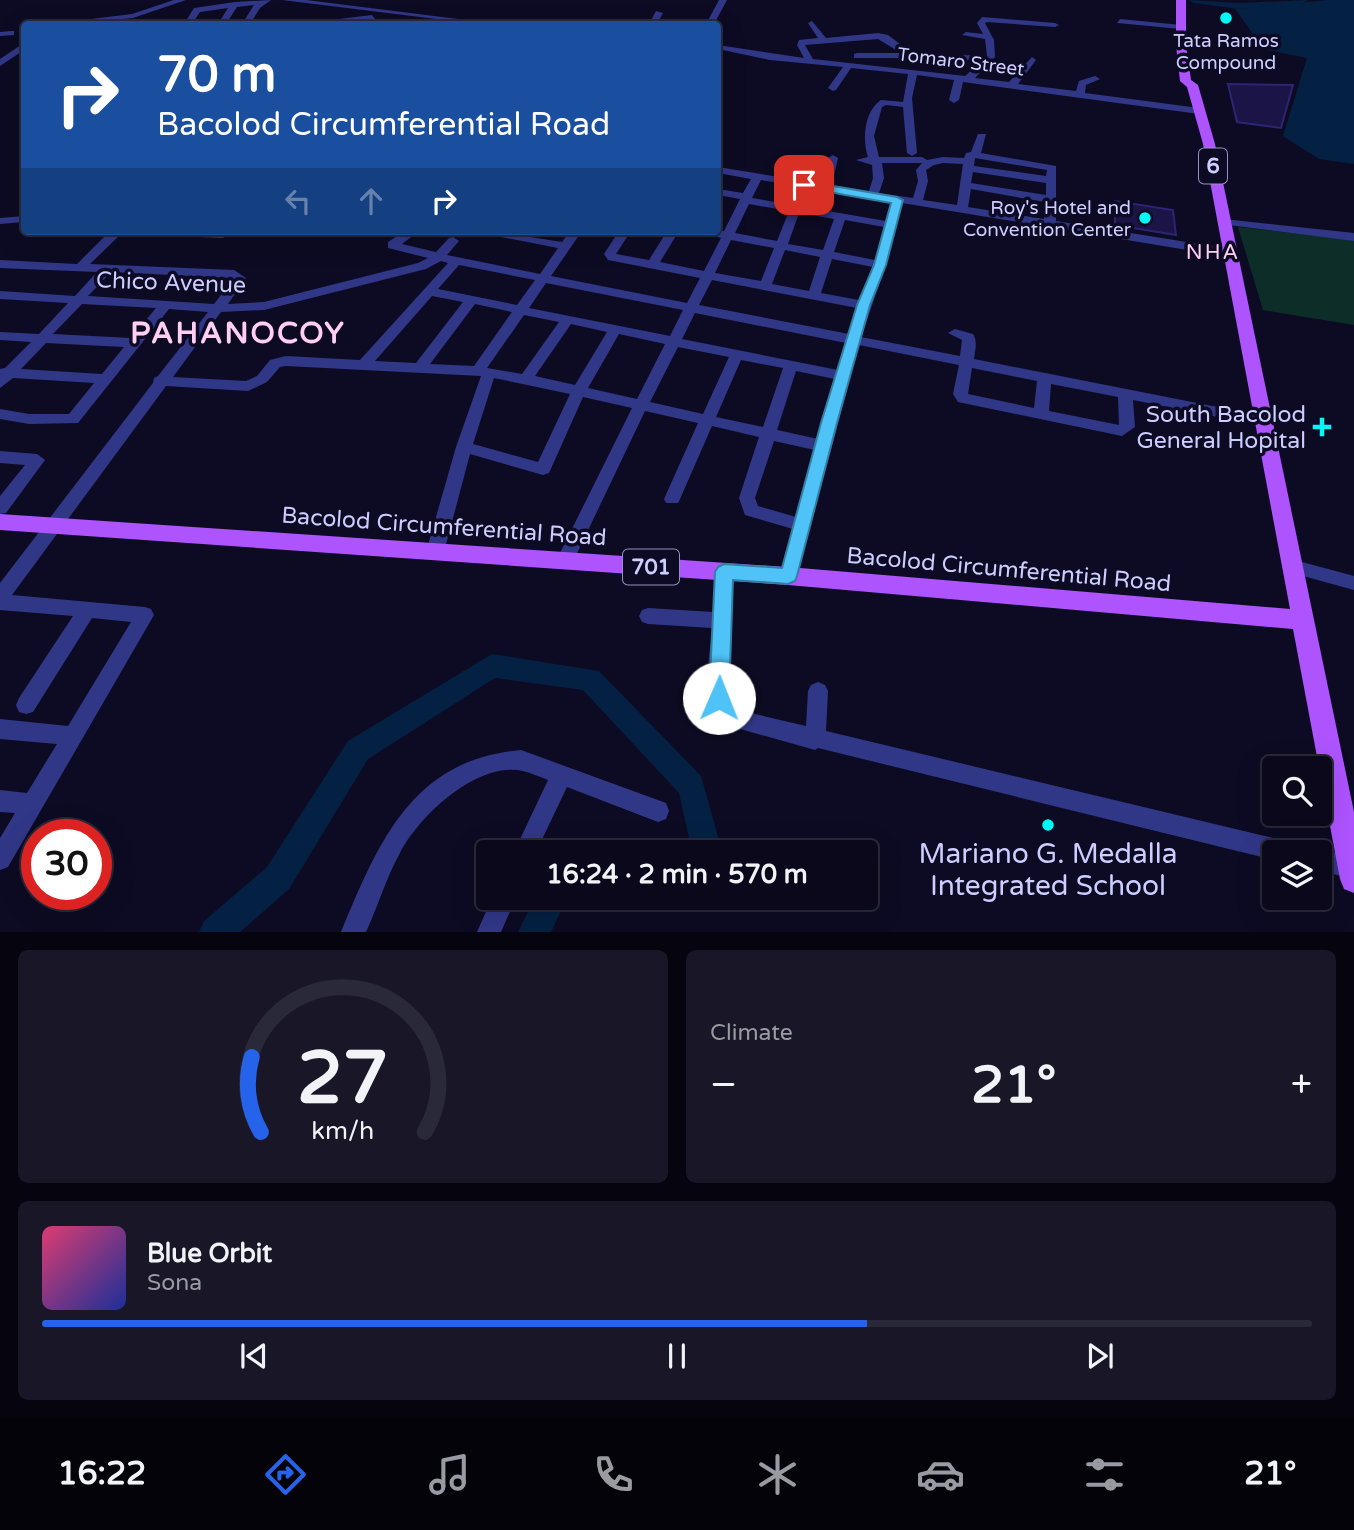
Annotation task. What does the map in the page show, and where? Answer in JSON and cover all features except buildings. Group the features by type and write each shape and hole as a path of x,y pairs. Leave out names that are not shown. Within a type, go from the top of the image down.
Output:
{"main road":[{"name":"6","path":"1188,1 1181,26 1186,81 1192,85 1205,125 1353,874"},
{"name":"6","path":"1188,1 1193,41"},
{"name":"6","path":"1192,85 1196,82 1194,55"},
{"name":"Bacolod Circumferential Road","path":"0,522 788,576 1302,620"}],"street":[{"path":"87,20 133,16 182,0"},
{"path":"190,21 197,10 266,0"},
{"path":"248,21 257,6 266,0"},
{"path":"286,0 470,21"},
{"path":"711,21 719,0"},
{"path":"224,21 235,4"},
{"path":"212,21 222,6"},
{"path":"199,21 209,8"},
{"path":"655,21 659,13"},
{"path":"358,21 365,17"},
{"path":"337,21 365,17 406,21"},
{"path":"430,21 437,17"},
{"path":"857,56 910,55 985,59 991,57 991,41 981,23 987,18 1055,25"},
{"path":"1120,21 1181,26"},
{"path":"812,23 823,39"},
{"path":"0,34 10,33"},
{"path":"966,35 987,37"},
{"path":"810,61 801,44 823,39 883,36 910,55"},
{"path":"956,47 979,52 985,59"},
{"path":"0,62 21,48"},
{"name":"Tomaro Street","path":"721,48 770,57 913,72 1199,111"},
{"path":"954,100 963,79 985,59"},
{"path":"1012,85 1032,60"},
{"path":"833,88 849,65"},
{"path":"912,153 907,105 913,72"},
{"path":"1080,94 1082,83 1095,79"},
{"path":"872,196 879,176 877,160 869,140 878,106 884,102 907,105"},
{"path":"962,211 971,162 982,136"},
{"path":"826,188 833,158"},
{"path":"862,160 971,162 1052,168 1049,225"},
{"path":"917,203 923,181 920,170 924,164 934,161"},
{"path":"721,171 1230,253"},
{"path":"565,561 639,406 710,274 757,177"},
{"path":"966,185 1050,199"},
{"path":"721,193 795,209 891,225"},
{"path":"788,576 822,446 864,305 880,265 897,200"},
{"path":"766,284 795,209"},
{"path":"814,294 840,217"},
{"path":"0,221 21,219"},
{"path":"1224,222 1354,237"},
{"path":"721,234 880,265"},
{"path":"79,268 113,235"},
{"path":"406,235 394,242 393,246 456,261 1263,421"},
{"path":"517,235 565,246"},
{"path":"435,552 483,372 520,308 573,235"},
{"path":"622,235 610,255 864,305"},
{"path":"653,264 671,235"},
{"name":"Chico Avenue","path":"0,295 166,305 264,306 422,267 439,257 453,241"},
{"path":"363,366 456,261"},
{"path":"0,264 239,275 0,597"},
{"path":"3,377 107,269"},
{"path":"428,291 843,376"},
{"path":"419,369 472,299"},
{"path":"0,414 29,419 73,419 166,305"},
{"path":"526,379 568,319"},
{"path":"464,447 543,469 578,392 615,329"},
{"path":"955,333 970,340 961,397 1125,431 1125,393"},
{"path":"0,336 135,343"},
{"path":"673,499 737,354"},
{"path":"159,381 242,387 258,382 271,365 280,361 483,372 526,379 822,446"},
{"path":"791,365 747,498 751,510 802,525"},
{"path":"3,377 107,379"},
{"path":"1041,413 1044,378"},
{"path":"0,457 37,460 0,508"},
{"path":"1291,566 1354,583"},
{"path":"724,572 719,698 723,711 733,718 1262,846"},
{"path":"0,602 145,615 0,859"},
{"path":"26,705 86,610"},
{"path":"648,616 720,621"},
{"path":"815,740 818,691"},
{"path":"0,729 72,736"},
{"path":"353,932 397,835 421,805 449,783 482,765 504,760 522,760 658,811"},
{"path":"531,840 562,774"},
{"path":"0,801 32,804"},
{"path":"1332,865 1353,874"},
{"path":"489,932 499,910"}],"green space":[{"path":"1238,227 1354,240 1354,325 1263,310"}],"water":[{"path":"1354,0 1354,164 1319,159 1283,136 1307,58 1253,47 1253,34 1235,9"}],"waterway":[{"path":"1194,0 1238,6 1303,0"},
{"path":"215,932 278,878 358,750 492,666 590,679 691,786 704,840"},
{"path":"534,932 546,910"}],"place":[{"name":"Tata Ramos Compound","path":"1226,18"},
{"name":"Roy's Hotel and Convention Center","path":"1145,218"},
{"name":"South Bacolod General Hopital","path":"1322,427"},
{"name":"Mariano G. Medalla Integrated School","path":"1048,825"}],"district":[{"name":"NHA","path":"1213,252"},
{"name":"PAHANOCOY","path":"238,333"}],"route":[{"path":"719,698 724,572 788,576 829,423 864,305 880,265 897,200 804,185"}]}
